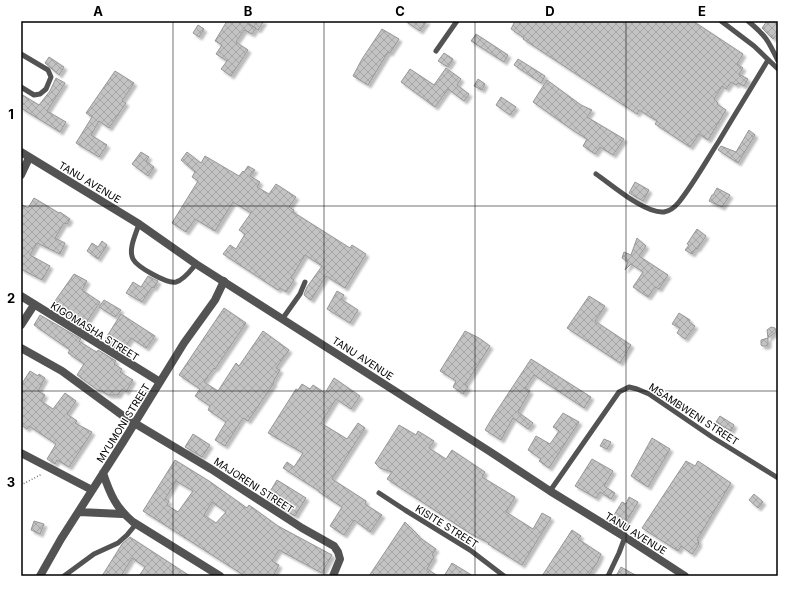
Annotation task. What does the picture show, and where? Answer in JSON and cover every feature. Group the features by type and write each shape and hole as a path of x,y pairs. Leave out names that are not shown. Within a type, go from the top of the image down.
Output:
{"street":[{"name":"TANU AVENUE","path":"21,152 139,224 196,264 283,318 550,491 685,576"},
{"path":"21,175 29,158"},
{"name":"MYUMONI STREET","path":"40,576 61,539 135,424 184,343 215,300 224,281"},
{"name":"KIGOMASHA STREET","path":"21,296 160,382"},
{"path":"21,325 34,305"},
{"name":"MAJORENI STREET","path":"21,348 62,371 135,424 211,469 294,523 334,546 340,559 333,576"},
{"path":"21,453 92,490"},
{"path":"103,473 122,514 220,576"},
{"path":"79,512 122,514"}],"lane":[{"path":"436,51 457,21"},
{"path":"721,21 754,46 778,69"},
{"path":"748,21 766,38 778,61"},
{"path":"21,54 48,70 51,77 46,89 40,94 34,94 21,87"},
{"path":"596,174 641,206 651,210 664,212 671,209 678,203 707,160 768,60"},
{"path":"139,224 132,247 133,259 136,264 164,280 172,282 181,279 190,272 196,264"},
{"path":"283,318 300,294 305,282"},
{"name":"MSAMBWENI STREET","path":"550,491 609,406 620,392 629,388 637,389 649,394 712,437 778,478"},
{"name":"KISITE STREET","path":"379,492 405,510 470,550 504,576"},
{"path":"64,576 94,554 118,543 136,524"},
{"path":"608,576 625,537"}],"path":[{"path":"21,485 53,470"}],"building":[{"path":"227,21 264,21 258,30 256,28 252,34 244,30 236,42 248,50 231,76 221,69 227,61 216,54 222,45 215,41"},
{"path":"405,21 427,21 420,31"},
{"path":"515,21 693,21 743,54 737,64 743,68 739,74 748,79 744,86 738,83 736,85 731,82 726,89 722,86 714,99 718,103 717,104 726,110 708,140 699,134 690,147 655,124 657,121 639,110 637,114 523,39 524,38 511,29"},
{"path":"767,21 772,21 778,25 778,33 773,39 762,28"},
{"path":"198,25 204,29 199,37 193,33"},
{"path":"382,29 399,39 390,53 388,52 368,85 353,76 362,59"},
{"path":"476,34 508,55 504,62 471,41"},
{"path":"444,53 453,59 448,67 438,61"},
{"path":"49,57 64,67 59,75 45,63"},
{"path":"518,59 545,76 541,83 514,65"},
{"path":"446,68 461,79 457,85 469,94 464,101 448,89 435,107 401,82 410,69 434,85"},
{"path":"115,71 134,83 122,101 126,103 109,128 99,121 91,135 107,145 99,157 76,143 92,117 86,113"},
{"path":"56,78 65,83 47,111 66,122 60,132 21,108 21,94 39,105 50,91"},
{"path":"478,79 485,84 482,90 474,86"},
{"path":"547,80 581,105 592,110 587,117 624,139 613,155 600,147 595,154 583,146 587,139 533,102"},
{"path":"501,97 516,107 510,115 496,105"},
{"path":"749,130 755,135 738,163 718,150 721,146 736,152"},
{"path":"141,152 149,157 146,161 154,167 148,176 132,164"},
{"path":"187,152 201,163 205,156 239,176 248,166 255,170 250,176 260,182 257,187 269,194 276,184 296,197 289,207 294,210 293,212 350,248 352,245 366,254 345,288 326,276 311,300 305,296 304,294 307,287 322,266 305,255 291,278 294,280 286,292 280,288 278,290 223,254 230,245 236,249 245,234 239,230 251,213 233,202 215,231 195,219 186,232 172,223 198,181 192,177 195,172 181,160"},
{"path":"635,182 649,190 643,201 629,193"},
{"path":"717,188 730,195 722,207 709,201"},
{"path":"34,198 70,219 67,224 64,223 55,238 65,243 60,254 37,243 30,255 50,266 42,280 21,269 21,204 28,208"},
{"path":"697,229 706,236 692,254 685,250 689,245 687,244"},
{"path":"637,238 646,246 639,256 668,275 659,289 655,287 648,297 633,287 643,272 631,264 625,270 628,262 622,258 624,252 631,255"},
{"path":"102,241 107,245 98,259 87,251 92,243 98,247"},
{"path":"74,274 87,281 82,290 100,302 86,323 91,327 88,331 66,317 70,312 55,301"},
{"path":"148,276 158,281 142,302 126,293 133,282 141,287"},
{"path":"337,291 344,295 341,299 358,310 350,323 327,309"},
{"path":"589,296 605,306 595,321 631,345 620,363 567,328"},
{"path":"104,300 121,310 115,317 99,307"},
{"path":"224,308 246,323 215,369 214,368 204,382 218,391 236,363 239,366 263,331 289,350 276,368 280,370 273,382 274,383 248,421 243,418 225,446 215,440 226,422 208,410 210,406 195,396 200,389 179,375"},
{"path":"679,313 690,320 689,322 695,326 685,339 677,333 680,328 672,324"},
{"path":"121,314 155,336 146,348 131,338 122,352 104,341"},
{"path":"40,315 81,339 79,341 93,350 97,352 98,350 116,361 114,364 122,369 120,372 133,380 126,392 122,389 118,395 108,395 100,390 99,391 77,375 84,364 68,353 70,350 34,325"},
{"path":"771,327 775,328 776,332 768,338 767,330"},
{"path":"465,331 479,338 490,346 465,385 468,387 463,394 453,387 456,381 440,371"},
{"path":"768,338 768,345 762,346 761,340"},
{"path":"531,359 591,397 584,408 534,375 525,388 530,391 518,412 533,423 528,429 513,418 501,440 485,430"},
{"path":"30,371 45,378 38,391 45,395 41,401 53,409 65,393 76,401 67,414 77,421 75,423 92,432 69,467 57,460 55,464 47,459 56,444 29,426 27,429 21,425 21,385"},
{"path":"334,378 360,396 351,409 336,399 321,423 347,439 358,423 365,428 332,479 366,501 365,504 382,515 370,532 354,520 344,535 330,526 342,507 283,468 287,462 294,467 303,453 268,433 296,389 298,390 302,384 310,389 313,385 325,393"},
{"path":"563,413 579,422 549,468 539,461 541,459 528,450 536,436 550,444 559,431 553,427"},
{"path":"720,416 734,425 731,431 716,422"},
{"path":"399,425 416,435 418,431 434,441 429,448 446,459 452,450 485,472 482,477 515,497 506,512 533,529 542,513 551,518 522,565 488,544 489,543 471,534 387,479 392,472 380,468 375,463"},
{"path":"193,434 210,445 202,457 185,447"},
{"path":"652,438 670,449 648,487 631,476"},
{"path":"604,439 611,442 607,449 600,446"},
{"path":"592,459 613,471 604,486 615,493 611,499 600,492 596,498 575,486"},
{"path":"175,460 209,481 247,508 249,505 278,526 332,555 322,573 279,550 272,561 279,565 273,576 245,576 143,511","holes":["176,481 193,491 178,512 167,505 169,501 165,499","212,502 226,512 216,523 204,515"]},
{"path":"686,461 695,466 698,461 731,483 697,540 699,541 699,544 692,554 681,546 678,551 642,528"},
{"path":"277,480 306,498 295,516 266,498"},
{"path":"754,494 763,502 758,508 749,500"},
{"path":"629,497 638,502 622,529 613,523 617,517 614,515 622,502 626,504"},
{"path":"34,521 44,524 40,534 31,530"},
{"path":"405,522 419,537 436,549 432,555 434,557 427,569 438,576 369,576"},
{"path":"572,530 581,536 578,539 601,554 597,563 588,576 542,576"},
{"path":"130,537 190,576 139,576 145,567 132,558 121,576 102,576 122,544"},
{"path":"452,563 473,576 444,576"},
{"path":"621,567 637,576 616,576"}]}
